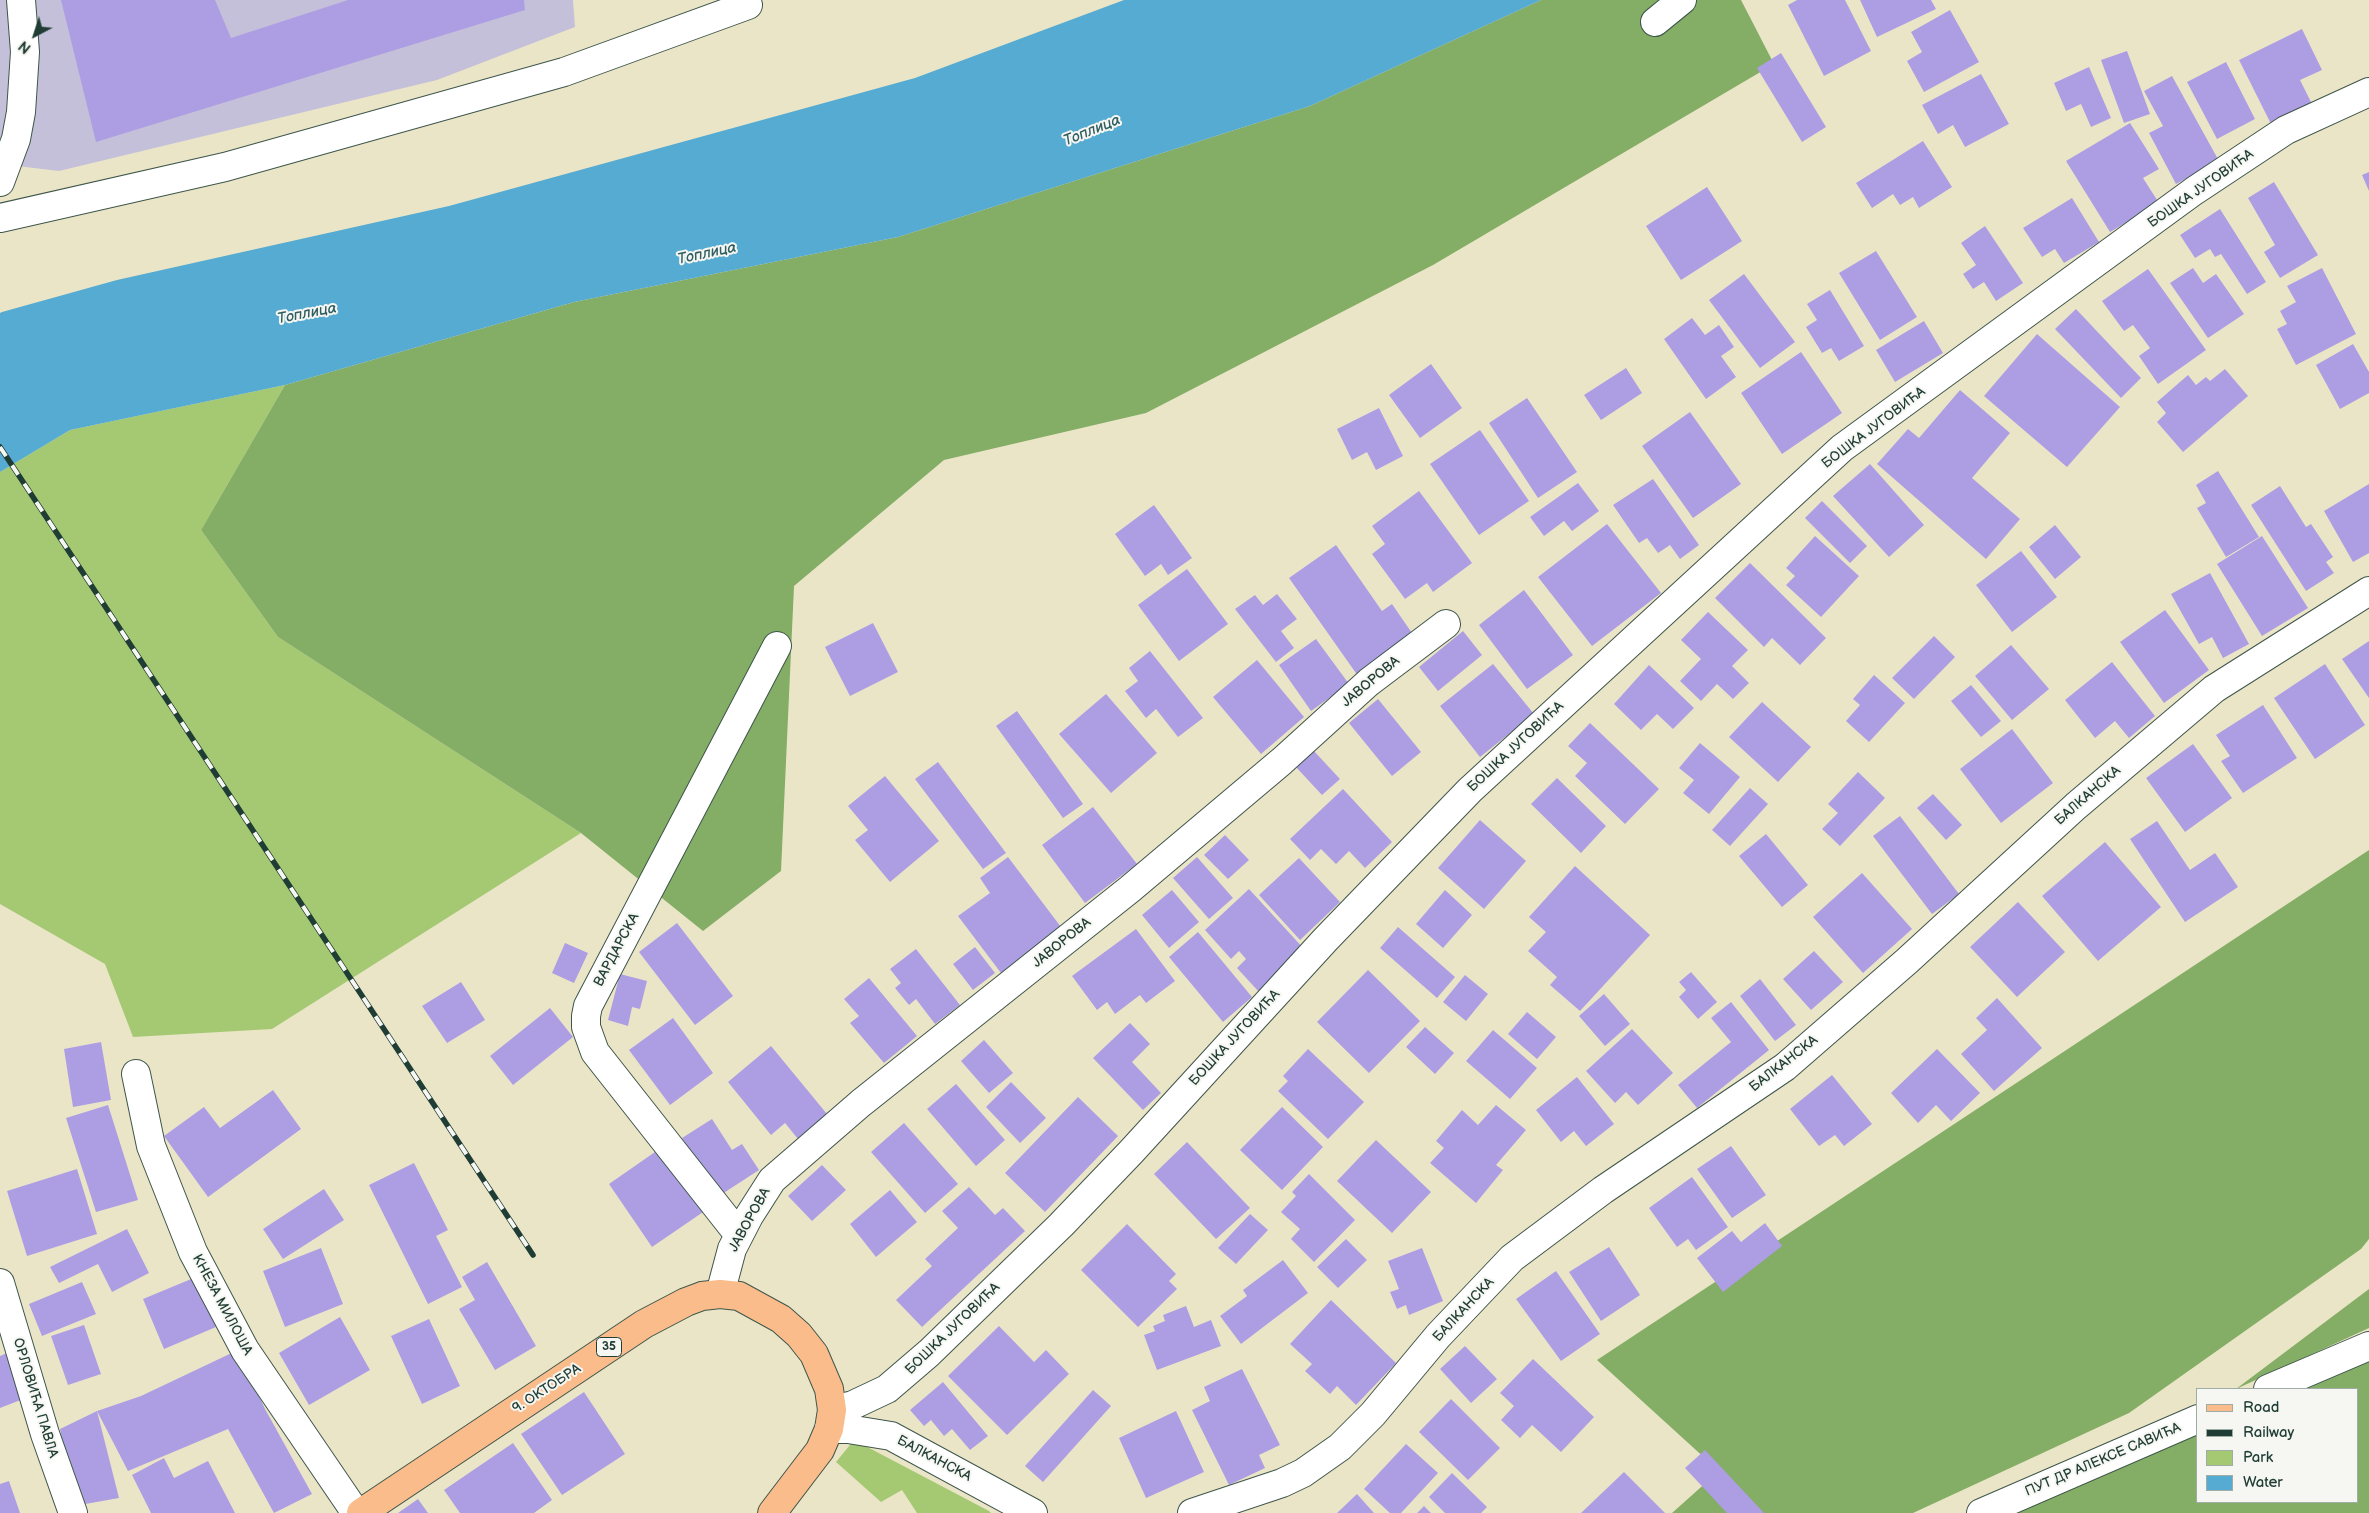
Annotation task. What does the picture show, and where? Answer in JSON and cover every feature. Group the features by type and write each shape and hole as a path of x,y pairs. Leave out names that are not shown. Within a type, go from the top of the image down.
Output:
{"main road":[{"name":"9. ОКТОБРА","path":"361,1513 644,1324 686,1302 702,1296 720,1294 738,1296 760,1306 781,1319 799,1335 814,1354 829,1389 830,1419"},
{"path":"772,1513 811,1464 830,1419"}],"street":[{"path":"0,182 16,139 20,112 24,52 21,0"},
{"path":"1655,22 1682,0"},
{"path":"0,218 226,167 564,72 748,5"},
{"name":"БОШКА ЈУГОВИЋА","path":"830,1419 887,1389 929,1353 1068,1218 1312,954 1470,790 1842,448 2194,192 2286,130 2369,92"},
{"name":"БАЛКАНСКА","path":"1192,1513 1282,1483 1303,1473 1340,1447 1373,1414 1438,1336 1512,1258 1602,1190 1785,1067 1907,961 2076,806 2214,689 2369,591"},
{"name":"ЈАВОРОВА","path":"720,1294 726,1268 739,1234 772,1180 813,1144 1130,889 1282,761 1369,682 1446,624"},
{"name":"ВАРДАРСКА","path":"739,1234 595,1052 586,1027 586,1016 588,1006 777,646"},
{"name":"КНЕЗА МИЛОША","path":"136,1074 151,1146 193,1252 245,1350 356,1513"},
{"name":"ОРЛОВИЋА ПАВЛА","path":"0,1283 45,1434 73,1513"},
{"path":"2270,1388 2369,1346"},
{"name":"БАЛКАНСКА","path":"830,1419 848,1428 891,1436 1033,1513"},
{"name":"ПУТ ДР АЛЕКСЕ САВИЋА","path":"1981,1513 2196,1420"}],"shaded area":[{"path":"0,0 573,0 575,27 437,80 59,171 0,164"}],"green space":[{"path":"1541,0 1741,0 1774,64 1433,265 1146,413 944,460 794,586 781,871 703,931 581,833 278,637 201,530 285,385 574,302 898,237 1310,106"},
{"path":"285,385 201,530 278,637 581,833 272,1029 133,1037 105,964 0,904 0,472 70,430"},
{"path":"2369,850 2369,1239 2361,1249 2129,1413 1913,1513 1672,1513 1719,1471 1597,1360"},
{"path":"2369,1289 2369,1328 2237,1388"},
{"path":"2369,1360 2369,1513 2006,1513 2196,1433 2196,1503 2359,1503 2359,1388 2302,1388"},
{"path":"854,1440 991,1513 917,1513 902,1490 881,1502 836,1462"}],"water":[{"name":"Топлица","path":"1124,0 1541,0 1310,106 898,237 574,302 285,385 70,430 0,472 0,313 2,312 117,280 449,206 915,78"}],"building":[{"path":"61,0 215,0 231,38 348,0 524,0 525,10 96,142"},
{"path":"1797,0 1845,0 1871,51 1824,76 1788,5"},
{"path":"1860,0 1931,0 1936,9 1877,37"},
{"path":"1950,10 1979,62 1924,92 1907,61 1922,52 1911,32"},
{"path":"2302,29 2322,70 2300,80 2312,104 2271,124 2239,60"},
{"path":"2127,51 2150,114 2124,123 2101,60"},
{"path":"1781,53 1826,127 1802,142 1757,68"},
{"path":"2226,62 2255,119 2217,139 2187,82"},
{"path":"2089,67 2111,118 2091,127 2081,104 2066,111 2054,83"},
{"path":"1981,74 2009,124 1965,147 1953,125 1938,134 1922,105"},
{"path":"2172,76 2219,161 2176,184 2149,133 2163,126 2144,91"},
{"path":"2130,123 2159,169 2143,178 2159,203 2110,232 2066,161"},
{"path":"1923,141 1952,187 1919,208 1913,197 1900,205 1893,194 1872,208 1856,183"},
{"path":"2369,172 2369,191 2362,175"},
{"path":"2274,182 2318,255 2280,278 2264,252 2275,245 2248,198"},
{"path":"1707,187 1742,241 1681,280 1646,226"},
{"path":"2072,198 2099,242 2064,263 2055,249 2042,257 2023,228"},
{"path":"2220,209 2266,282 2247,294 2221,254 2215,257 2210,249 2195,258 2180,235"},
{"path":"1985,226 2023,283 1996,301 1984,282 1973,289 1963,274 1976,265 1961,243"},
{"path":"1876,251 1917,317 1880,340 1839,273"},
{"path":"2193,268 2203,283 2216,274 2244,314 2208,338 2170,283"},
{"path":"2322,268 2356,334 2296,365 2277,329 2287,324 2280,311 2296,302 2287,286"},
{"path":"2148,269 2206,350 2158,384 2139,356 2150,348 2133,325 2124,331 2102,301"},
{"path":"1744,274 1795,342 1760,368 1709,300"},
{"path":"1830,290 1864,346 1839,361 1831,348 1822,353 1806,327 1817,320 1807,304"},
{"path":"2076,309 2141,378 2121,398 2055,329"},
{"path":"1692,318 1705,335 1719,325 1734,347 1721,356 1736,377 1706,399 1664,339"},
{"path":"1924,321 1943,353 1895,382 1876,350"},
{"path":"2037,334 2120,407 2067,467 1984,396"},
{"path":"2353,344 2369,372 2369,393 2340,409 2316,365"},
{"path":"1801,352 1842,413 1782,454 1741,393"},
{"path":"1431,364 1462,408 1420,438 1389,395"},
{"path":"1626,368 1642,393 1601,420 1584,395"},
{"path":"2225,369 2248,396 2183,452 2157,422 2166,413 2157,402 2188,375 2196,385 2206,377 2210,381"},
{"path":"1960,390 2010,433 1972,478 2020,519 1986,559 1877,464 1908,429 1919,438"},
{"path":"1527,398 1577,472 1538,498 1489,423"},
{"path":"1379,408 1403,456 1376,470 1367,452 1352,460 1337,429"},
{"path":"1690,412 1741,484 1693,518 1642,446"},
{"path":"1480,430 1529,501 1479,535 1430,464"},
{"path":"1870,464 1924,525 1889,557 1833,496"},
{"path":"2218,471 2259,537 2226,557 2197,508 2206,503 2196,485"},
{"path":"1653,479 1699,545 1680,559 1670,545 1658,553 1647,538 1639,543 1613,505"},
{"path":"1578,483 1599,511 1572,531 1564,521 1544,536 1530,517"},
{"path":"2369,484 2369,553 2353,562 2324,511"},
{"path":"2280,486 2306,527 2311,524 2333,557 2326,562 2334,573 2306,591 2251,505"},
{"path":"1419,491 1472,563 1433,592 1427,583 1405,599 1372,554 1385,544 1372,526"},
{"path":"1822,501 1867,546 1850,563 1805,518"},
{"path":"1154,505 1192,558 1168,575 1161,564 1145,576 1115,534"},
{"path":"1607,524 1661,593 1592,646 1538,577"},
{"path":"2055,525 2081,557 2055,579 2029,547"},
{"path":"1815,536 1859,576 1821,617 1786,585 1795,576 1786,568"},
{"path":"2262,536 2308,608 2262,636 2217,564"},
{"path":"1336,545 1382,611 1392,604 1414,636 1358,676 1289,578"},
{"path":"2021,551 2057,597 2012,632 1976,585"},
{"path":"1750,563 1826,638 1800,665 1772,638 1764,647 1715,598"},
{"path":"1187,569 1228,624 1179,661 1138,605"},
{"path":"2210,573 2249,644 2223,658 2212,637 2199,644 2171,594"},
{"path":"1524,590 1573,655 1527,689 1479,625"},
{"path":"1277,594 1297,619 1281,631 1294,648 1276,662 1235,609 1255,595 1263,605"},
{"path":"2165,610 2209,670 2164,703 2120,642"},
{"path":"1708,612 1748,650 1732,666 1749,683 1733,699 1717,684 1701,701 1680,681 1701,659 1681,640"},
{"path":"873,623 898,672 850,696 825,647"},
{"path":"1463,631 1482,655 1438,691 1419,667"},
{"path":"1934,636 1955,657 1914,699 1892,678"},
{"path":"1316,639 1349,684 1311,711 1279,665"},
{"path":"2369,641 2369,698 2342,659"},
{"path":"2011,645 2049,689 2012,720 1975,676"},
{"path":"1150,651 1203,718 1178,737 1156,709 1146,718 1125,691 1138,681 1129,668"},
{"path":"1257,660 1304,717 1261,754 1213,697"},
{"path":"2112,662 2155,716 2129,738 2115,721 2095,738 2065,700"},
{"path":"1493,664 1534,714 1480,757 1440,706"},
{"path":"2325,664 2365,725 2315,759 2274,698"},
{"path":"1649,665 1694,708 1673,729 1657,714 1641,730 1614,704"},
{"path":"1874,675 1905,703 1869,742 1846,721 1860,705 1853,699"},
{"path":"1971,685 2001,721 1981,737 1951,701"},
{"path":"1106,694 1157,753 1111,793 1059,734"},
{"path":"1378,699 1421,752 1392,776 1349,723"},
{"path":"1762,702 1811,747 1778,782 1729,737"},
{"path":"2263,705 2297,758 2243,793 2221,761 2230,756 2216,735"},
{"path":"1017,711 1083,804 1063,818 996,726"},
{"path":"1590,723 1659,789 1625,824 1575,776 1587,763 1568,746"},
{"path":"2012,729 2053,783 2001,823 1960,769"},
{"path":"1700,743 1740,777 1709,814 1683,793 1694,780 1679,768"},
{"path":"2193,744 2232,798 2185,832 2146,778"},
{"path":"1313,750 1340,779 1322,795 1295,766"},
{"path":"938,762 1006,853 983,869 915,779"},
{"path":"1858,772 1885,798 1840,846 1822,829 1838,813 1828,804"},
{"path":"885,776 939,841 890,882 855,840 868,830 848,806"},
{"path":"1557,778 1606,826 1581,853 1531,804"},
{"path":"1750,788 1768,804 1730,846 1712,830"},
{"path":"1343,789 1392,842 1365,868 1349,851 1336,864 1321,849 1310,860 1290,839"},
{"path":"1933,794 1962,825 1946,840 1917,808"},
{"path":"1093,807 1137,864 1085,903 1042,845"},
{"path":"1900,816 1959,894 1932,914 1873,836"},
{"path":"1480,820 1526,861 1484,909 1438,868"},
{"path":"2157,821 2190,870 2215,853 2238,887 2185,922 2130,839"},
{"path":"1766,834 1808,885 1782,907 1739,856"},
{"path":"1225,835 1249,860 1228,879 1204,855"},
{"path":"2105,842 2161,907 2098,961 2042,896"},
{"path":"1008,857 1061,927 1001,973 958,916 990,893 980,878"},
{"path":"1197,857 1233,898 1209,919 1173,878"},
{"path":"1299,858 1340,902 1300,940 1259,895"},
{"path":"1575,866 1650,935 1580,1011 1550,985 1557,977 1528,951 1546,932 1529,917"},
{"path":"1862,873 1912,929 1863,973 1813,917"},
{"path":"1249,889 1305,950 1259,992 1237,968 1246,959 1239,951 1231,959 1205,930"},
{"path":"1172,890 1199,922 1169,948 1142,915"},
{"path":"1445,890 1472,915 1443,948 1416,924"},
{"path":"2018,902 2065,952 2017,997 1970,947"},
{"path":"677,923 733,996 695,1025 639,952"},
{"path":"1398,927 1455,977 1437,998 1380,948"},
{"path":"1136,929 1175,981 1146,1003 1140,995 1115,1014 1107,1002 1097,1010 1072,976"},
{"path":"1198,932 1252,997 1223,1022 1169,957"},
{"path":"565,943 588,953 574,983 552,973"},
{"path":"975,947 995,973 973,990 953,964"},
{"path":"916,949 960,1005 935,1024 916,999 909,1005 895,988 901,983 890,969"},
{"path":"1814,951 1843,982 1811,1010 1783,979"},
{"path":"1368,970 1420,1021 1369,1073 1317,1022"},
{"path":"1691,972 1717,1002 1698,1019 1679,997 1686,990 1679,982"},
{"path":"620,974 647,981 640,1009 632,1007 628,1026 608,1020"},
{"path":"1465,975 1488,994 1466,1021 1443,1002"},
{"path":"869,978 917,1036 884,1063 850,1023 859,1016 844,999"},
{"path":"1760,979 1796,1025 1775,1041 1740,996"},
{"path":"461,982 485,1020 447,1043 422,1006"},
{"path":"1604,994 1630,1024 1605,1046 1579,1016"},
{"path":"1997,998 2042,1048 1994,1091 1961,1054 1987,1030 1976,1018"},
{"path":"1731,1002 1769,1050 1697,1108 1678,1085 1731,1042 1711,1018"},
{"path":"550,1008 573,1037 513,1085 490,1056"},
{"path":"1527,1012 1556,1037 1537,1059 1508,1034"},
{"path":"673,1018 713,1073 670,1105 629,1050"},
{"path":"1130,1023 1150,1044 1132,1062 1161,1093 1143,1110 1093,1058"},
{"path":"1425,1027 1454,1053 1435,1074 1406,1047"},
{"path":"1632,1029 1673,1073 1638,1105 1626,1092 1615,1103 1586,1071"},
{"path":"1493,1030 1537,1068 1510,1099 1466,1061"},
{"path":"984,1040 1013,1073 989,1093 961,1061"},
{"path":"101,1042 111,1100 73,1107 64,1049"},
{"path":"771,1046 827,1114 798,1139 785,1123 771,1135 728,1082"},
{"path":"1308,1049 1364,1102 1328,1139 1278,1091 1288,1081 1283,1076"},
{"path":"1937,1049 1980,1093 1951,1121 1936,1105 1918,1123 1891,1093"},
{"path":"1832,1075 1872,1124 1844,1146 1835,1135 1819,1146 1790,1109"},
{"path":"1577,1077 1614,1124 1586,1146 1574,1131 1561,1142 1536,1110"},
{"path":"1011,1082 1046,1118 1020,1143 986,1107"},
{"path":"956,1084 1005,1140 976,1166 927,1109"},
{"path":"273,1090 301,1129 208,1197 164,1136 204,1107 220,1128"},
{"path":"1078,1097 1118,1136 1045,1212 1005,1173"},
{"path":"108,1105 138,1200 96,1212 66,1118"},
{"path":"1496,1105 1526,1130 1496,1165 1503,1170 1476,1203 1430,1163 1444,1148 1436,1141 1462,1110 1478,1125"},
{"path":"1282,1107 1323,1147 1282,1190 1240,1150"},
{"path":"712,1119 732,1150 742,1144 759,1170 719,1196 682,1138"},
{"path":"904,1123 958,1184 925,1213 871,1152"},
{"path":"1376,1140 1431,1192 1392,1233 1337,1181"},
{"path":"1187,1142 1250,1208 1216,1239 1154,1174"},
{"path":"665,1145 709,1208 652,1247 609,1184"},
{"path":"1731,1146 1766,1195 1732,1218 1697,1169"},
{"path":"414,1163 448,1230 436,1236 462,1287 428,1304 369,1185"},
{"path":"822,1165 846,1190 812,1221 788,1196"},
{"path":"77,1169 97,1234 27,1256 7,1191"},
{"path":"1309,1174 1355,1220 1314,1262 1291,1239 1300,1229 1281,1212 1296,1196 1292,1192"},
{"path":"1692,1177 1728,1227 1696,1250 1688,1239 1677,1247 1649,1208"},
{"path":"969,1187 995,1215 1003,1208 1025,1231 922,1327 896,1300 932,1266 925,1259 958,1228 942,1211"},
{"path":"324,1189 344,1220 283,1259 263,1229"},
{"path":"890,1190 917,1222 876,1257 850,1224"},
{"path":"1250,1214 1268,1230 1236,1264 1218,1248"},
{"path":"1765,1223 1782,1246 1723,1292 1697,1258 1732,1231 1741,1242"},
{"path":"1127,1224 1176,1274 1169,1281 1177,1289 1138,1327 1081,1270"},
{"path":"127,1229 149,1273 112,1292 98,1264 59,1283 50,1267"},
{"path":"1346,1239 1367,1260 1338,1288 1317,1267"},
{"path":"1609,1247 1640,1295 1601,1321 1569,1272"},
{"path":"321,1248 343,1304 285,1327 263,1271"},
{"path":"1422,1248 1443,1301 1409,1315 1406,1305 1397,1309 1390,1292 1399,1289 1388,1261"},
{"path":"1283,1260 1308,1293 1241,1344 1220,1316 1247,1296 1243,1290"},
{"path":"487,1262 536,1346 495,1370 459,1309 475,1300 462,1277"},
{"path":"1556,1271 1600,1334 1561,1361 1516,1299"},
{"path":"196,1277 216,1327 164,1349 143,1299"},
{"path":"82,1282 96,1314 42,1336 29,1304"},
{"path":"1331,1300 1396,1363 1356,1405 1337,1386 1330,1394 1305,1371 1312,1364 1290,1344"},
{"path":"1186,1306 1194,1327 1211,1320 1221,1346 1157,1370 1144,1335 1155,1331 1153,1326 1165,1321 1163,1315"},
{"path":"340,1317 370,1370 309,1405 279,1353"},
{"path":"429,1319 460,1386 422,1404 391,1336"},
{"path":"84,1325 101,1374 68,1385 51,1336"},
{"path":"999,1326 1034,1362 1046,1350 1069,1374 1007,1435 948,1376"},
{"path":"1465,1346 1497,1379 1471,1403 1440,1369"},
{"path":"238,1350 265,1409 312,1494 274,1513 228,1429 128,1471 97,1411 141,1396"},
{"path":"12,1351 31,1396 0,1408 0,1356"},
{"path":"1533,1359 1594,1417 1561,1452 1532,1425 1520,1438 1501,1420 1514,1406 1500,1393"},
{"path":"1242,1369 1280,1445 1259,1455 1265,1468 1229,1485 1192,1410 1210,1401 1204,1387"},
{"path":"943,1382 988,1436 970,1450 952,1429 944,1436 931,1420 924,1426 910,1410"},
{"path":"1093,1390 1111,1406 1043,1482 1025,1466"},
{"path":"584,1392 625,1454 562,1495 521,1434"},
{"path":"1451,1399 1500,1448 1468,1480 1419,1432"},
{"path":"97,1411 119,1498 74,1506 60,1429"},
{"path":"1176,1411 1204,1472 1146,1498 1119,1438"},
{"path":"513,1443 552,1500 534,1513 460,1513 444,1490"},
{"path":"1406,1444 1438,1473 1401,1513 1390,1513 1364,1489"},
{"path":"1705,1450 1764,1513 1727,1513 1685,1468"},
{"path":"164,1458 174,1478 208,1461 235,1513 151,1513 132,1475"},
{"path":"1624,1472 1665,1513 1581,1513"},
{"path":"1452,1473 1487,1507 1481,1513 1445,1513 1429,1497"},
{"path":"9,1481 20,1513 0,1513 0,1484"},
{"path":"1357,1494 1374,1513 1337,1513"},
{"path":"418,1499 428,1513 398,1513"},
{"path":"1424,1506 1431,1513 1417,1513"}],"railway":[{"path":"0,447 533,1255"}]}
